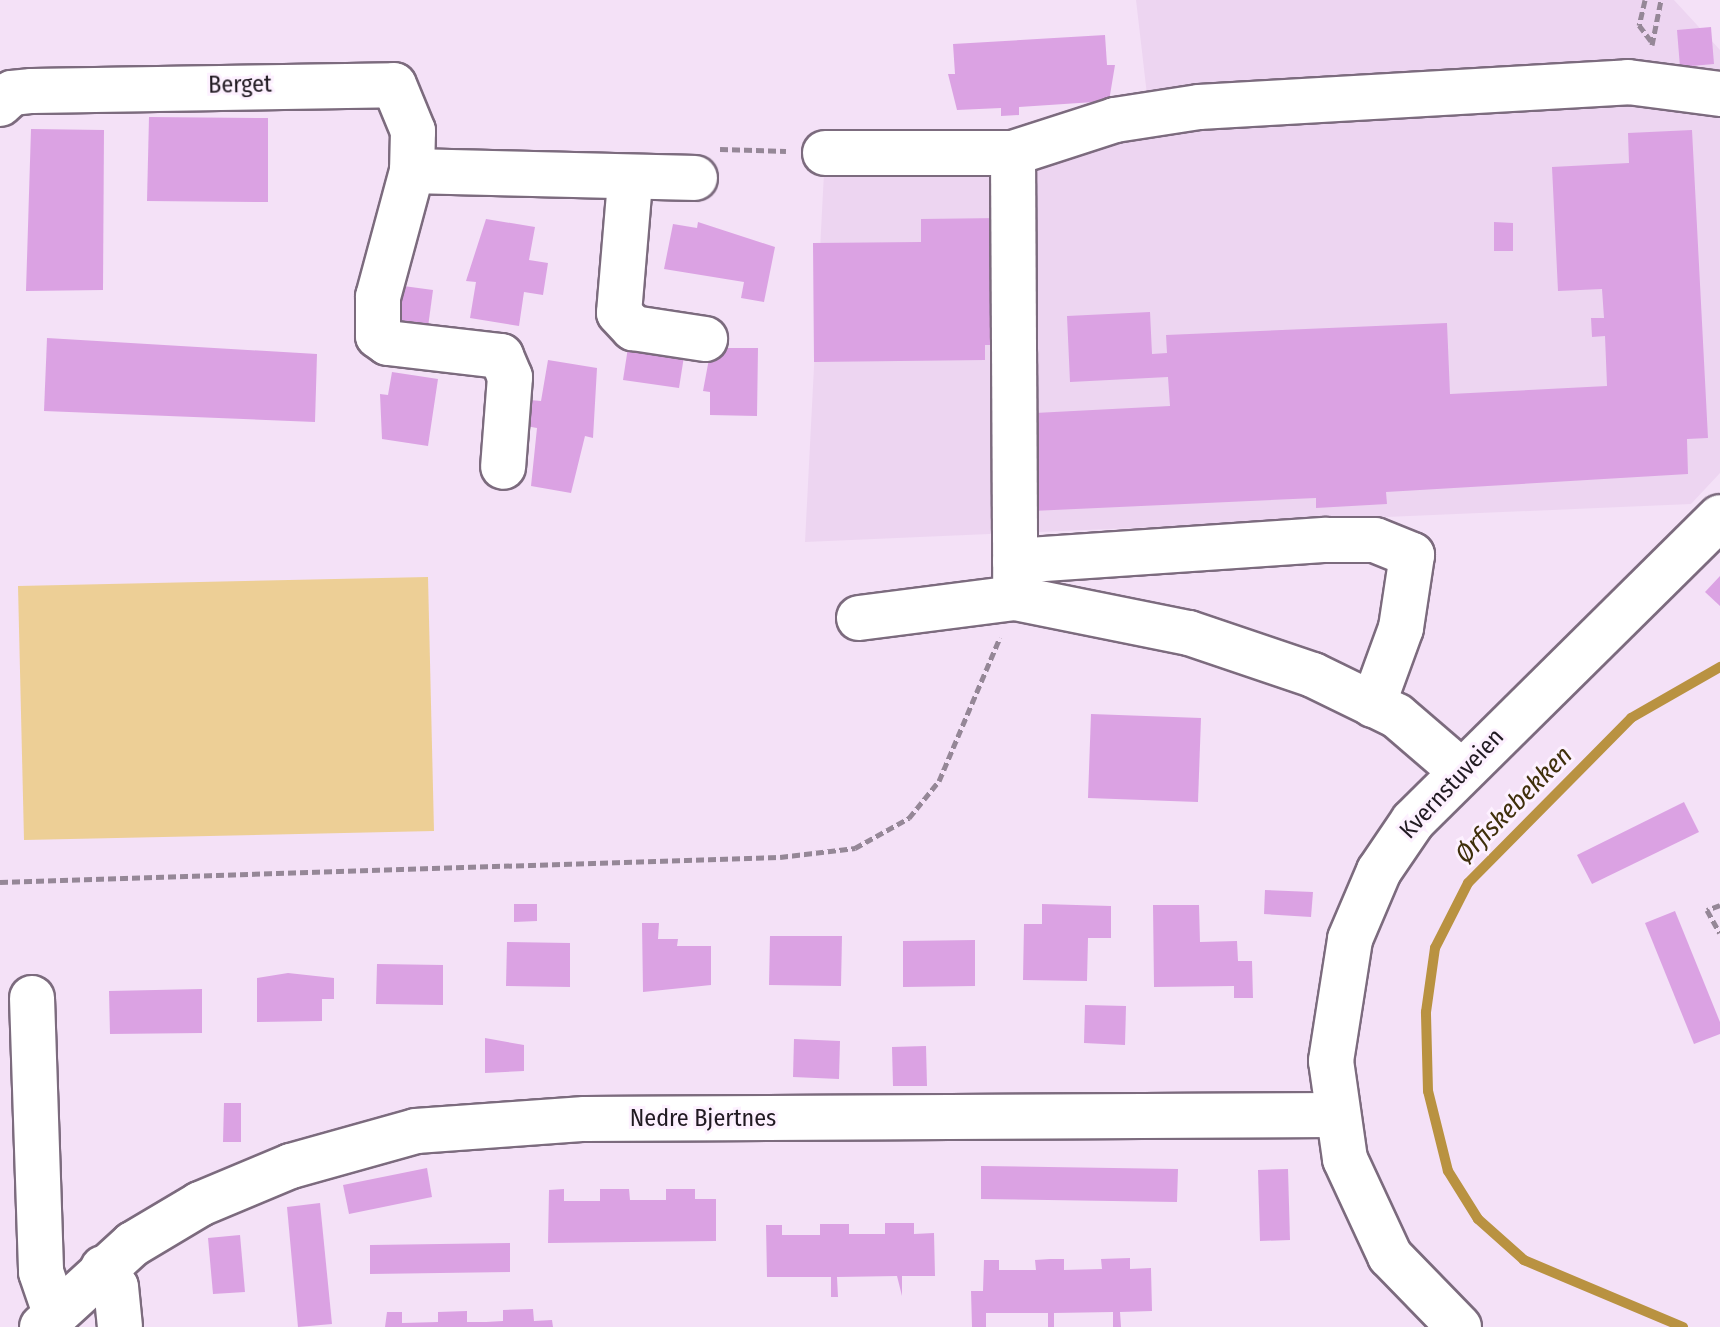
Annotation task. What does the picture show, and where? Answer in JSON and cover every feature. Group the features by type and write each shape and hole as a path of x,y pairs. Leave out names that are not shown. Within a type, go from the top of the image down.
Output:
{"street":[{"name":"Berget","path":"0,104 12,93 32,91 374,81 394,85 403,100 413,131 412,171 378,297 378,336 501,356 510,377 503,467"},
{"path":"825,153 1013,153 1115,120 1199,107 1641,81 1720,94"},
{"path":"1013,153 1015,579"},
{"path":"412,171 630,182 705,164"},
{"path":"630,182 619,313 633,328 705,339"},
{"name":"Kvernstuveien","path":"1459,1327 1405,1275 1375,1231 1335,1115 1335,1016 1363,901 1413,821 1720,517"},
{"path":"859,618 1015,579 1326,540 1375,540 1412,555 1401,628 1373,705"},
{"path":"1015,579 1313,675 1426,734 1461,771"},
{"path":"32,998 41,1272 48,1320"},
{"name":"Nedre Bjertnes","path":"48,1320 103,1268 168,1222 245,1183 358,1144 468,1124 1335,1115"},
{"path":"103,1268 116,1287 120,1327"}],"path":[{"path":"1645,0 1639,25 1651,42"},
{"path":"1652,26 1661,0"},
{"path":"705,164 825,153"},
{"path":"0,882 791,857 855,848 893,830 939,781 1015,579"},
{"path":"1720,905 1707,910 1720,933"}],"shaded area":[{"path":"1136,0 1674,0 1720,50 1720,473 1691,504 805,542 825,153 1013,153 1149,112"},
{"path":"428,577 434,831 24,840 18,586"}],"building":[{"path":"1711,27 1714,64 1680,67 1677,30"},
{"path":"1105,35 1107,65 1115,65 1109,101 1019,107 1019,115 1001,116 1001,108 957,110 948,74 955,74 953,44"},
{"path":"149,117 268,118 268,202 147,201"},
{"path":"31,129 104,130 103,290 26,291"},
{"path":"1692,130 1708,438 1687,439 1688,474 1386,492 1387,504 1316,508 1316,498 1032,511 1035,413 1170,406 1168,377 1070,382 1067,316 1150,312 1152,354 1167,353 1166,335 1447,323 1450,394 1607,386 1605,336 1592,337 1591,318 1604,318 1602,289 1558,291 1552,167 1629,163 1628,133"},
{"path":"1001,218 998,345 985,345 985,360 814,362 813,243 921,242 921,219"},
{"path":"486,219 535,227 529,260 548,263 543,295 524,292 519,326 470,318 476,282 466,281"},
{"path":"698,222 775,247 764,302 741,298 744,282 664,269 673,224 697,228"},
{"path":"1494,222 1513,223 1513,251 1494,251"},
{"path":"396,285 433,290 428,327 391,322"},
{"path":"47,338 317,354 315,422 44,411"},
{"path":"629,341 685,350 679,388 623,380"},
{"path":"711,348 758,348 757,416 710,415 710,392 703,391"},
{"path":"548,360 597,368 593,438 585,436 571,493 531,486 537,428 526,426 530,400 541,401"},
{"path":"392,372 438,379 428,446 382,439 380,394 388,395"},
{"path":"1720,576 1720,606 1705,592"},
{"path":"1091,714 1201,718 1198,802 1088,798"},
{"path":"1684,802 1699,832 1592,884 1577,855"},
{"path":"1265,890 1313,892 1311,917 1264,914"},
{"path":"514,904 537,904 537,921 514,922"},
{"path":"1042,904 1111,906 1111,938 1088,938 1087,981 1023,980 1024,924 1042,924"},
{"path":"1153,905 1199,905 1200,942 1237,941 1238,961 1252,961 1253,998 1234,998 1234,986 1154,987"},
{"path":"1675,911 1720,1022 1720,1034 1694,1044 1645,923"},
{"path":"642,923 659,923 658,939 678,939 677,946 711,946 711,985 643,992"},
{"path":"770,936 842,936 841,986 769,985"},
{"path":"975,940 975,986 903,987 903,941"},
{"path":"507,942 570,943 570,987 506,986"},
{"path":"377,964 443,965 443,1005 376,1004"},
{"path":"288,973 334,978 334,999 322,999 322,1021 257,1022 257,978"},
{"path":"202,989 202,1033 110,1034 109,991"},
{"path":"1085,1005 1126,1006 1125,1045 1084,1043"},
{"path":"485,1038 524,1045 524,1071 485,1073"},
{"path":"794,1039 840,1041 839,1079 793,1077"},
{"path":"926,1046 927,1086 893,1086 892,1047"},
{"path":"224,1103 241,1103 241,1142 223,1142"},
{"path":"981,1166 1178,1169 1177,1202 981,1199"},
{"path":"427,1168 432,1197 349,1214 343,1185"},
{"path":"1288,1169 1290,1240 1260,1241 1258,1170"},
{"path":"564,1189 564,1201 600,1201 600,1189 629,1189 630,1200 666,1200 666,1189 695,1189 695,1199 716,1199 716,1241 548,1243 549,1190"},
{"path":"320,1203 332,1324 298,1327 287,1207"},
{"path":"885,1223 914,1223 914,1234 934,1233 935,1276 902,1276 902,1296 897,1276 837,1277 838,1297 831,1297 831,1277 767,1277 766,1225 782,1225 782,1235 820,1235 820,1224 849,1224 849,1234 885,1234"},
{"path":"240,1235 245,1292 213,1294 208,1238"},
{"path":"510,1243 510,1272 370,1274 370,1245"},
{"path":"1130,1258 1130,1269 1151,1268 1152,1311 1120,1312 1121,1327 1113,1327 1113,1312 1054,1313 1054,1327 1048,1327 1048,1313 986,1313 986,1327 972,1327 971,1291 983,1291 984,1260 999,1260 999,1270 1036,1270 1035,1260 1064,1259 1064,1270 1102,1269 1101,1259"},
{"path":"533,1309 534,1321 552,1320 553,1327 385,1327 387,1312 402,1312 402,1323 438,1322 438,1312 467,1311 467,1322 486,1322 503,1321 503,1310"}],"waterway":[{"name":"Ørfiskebekken","path":"1683,1327 1524,1260 1478,1219 1448,1171 1428,1091 1426,1012 1435,948 1468,883 1631,718 1720,667"}]}
